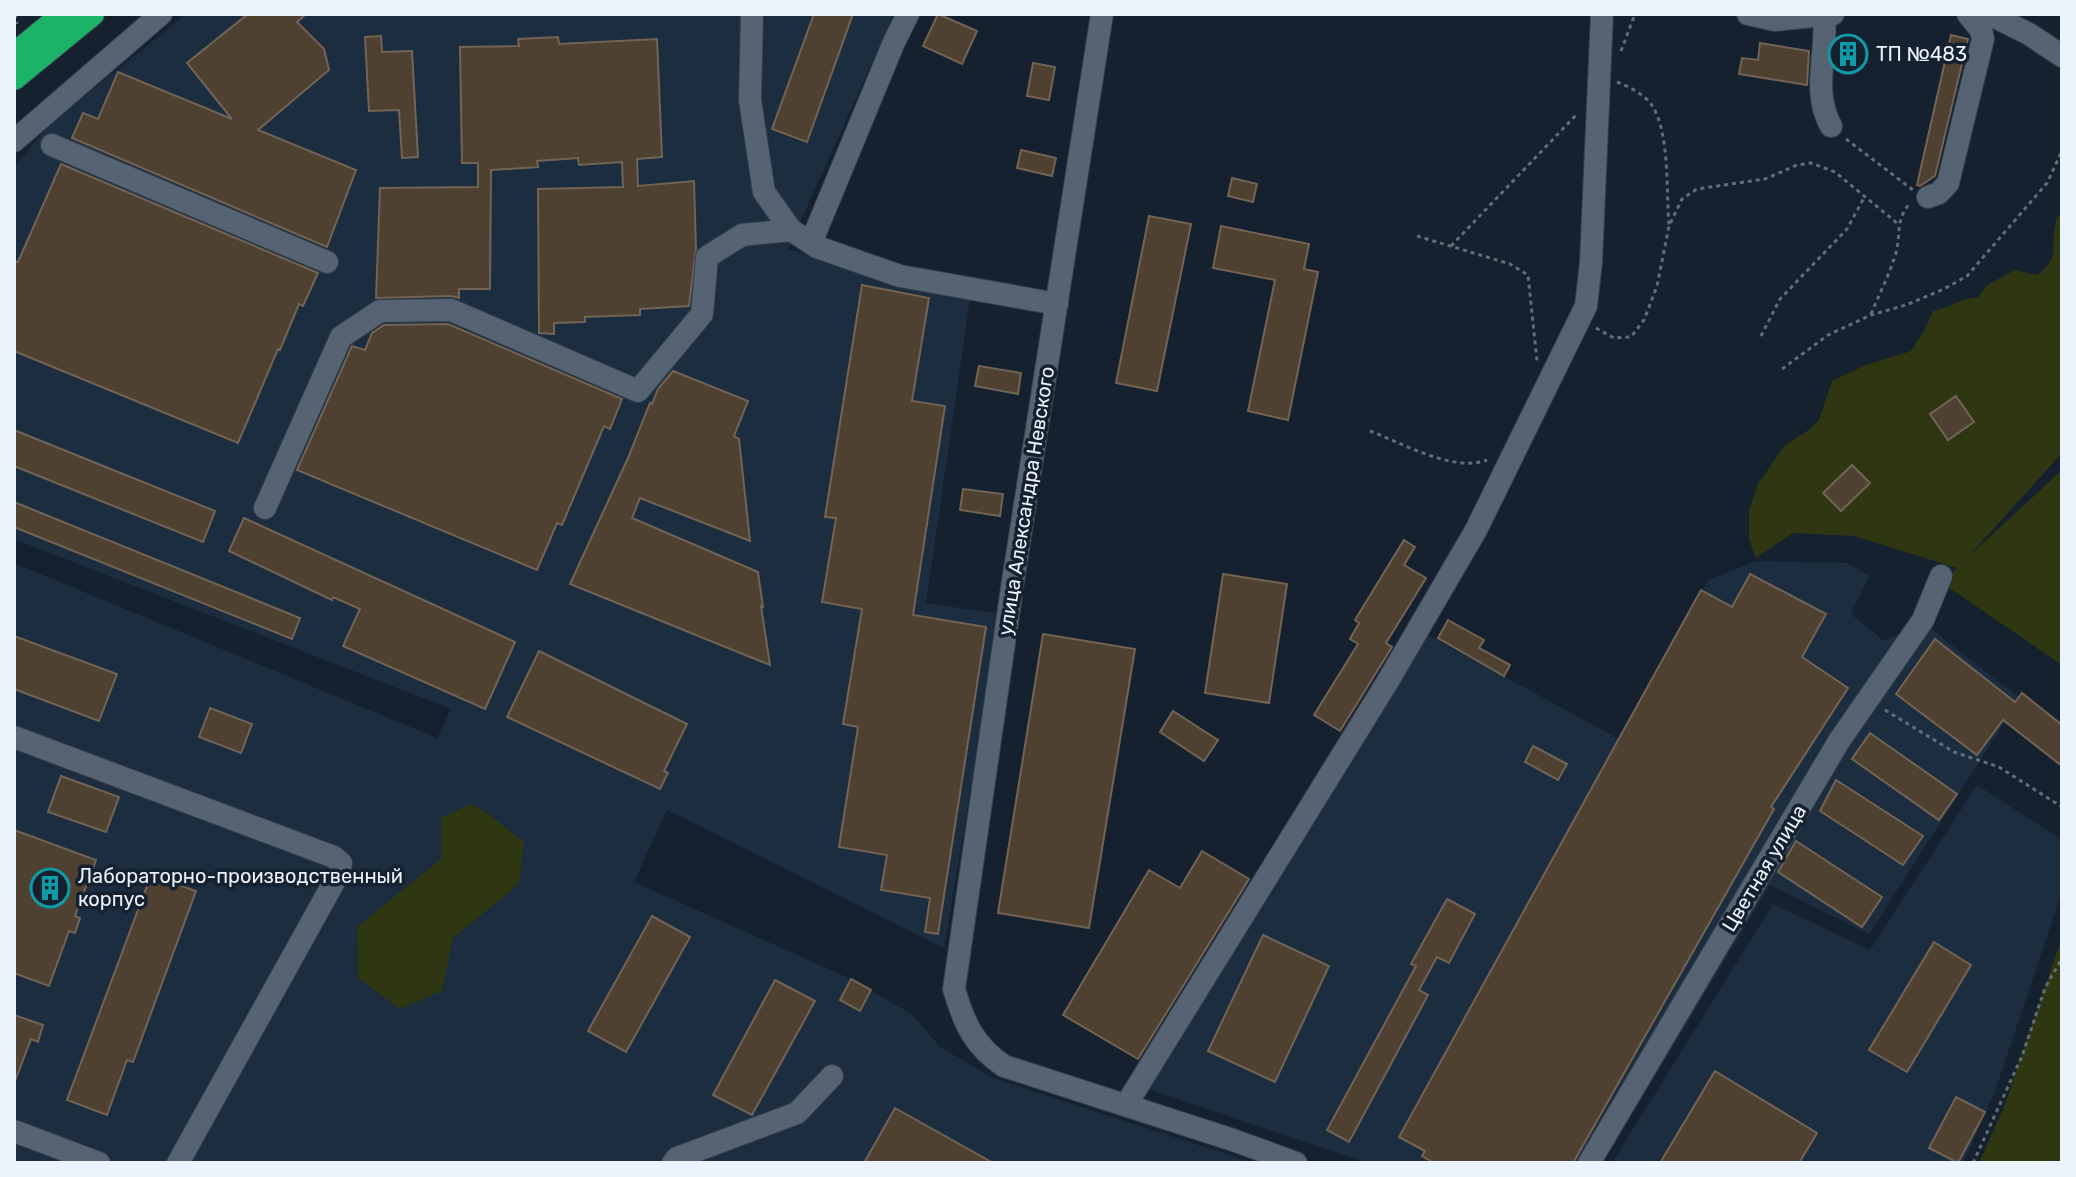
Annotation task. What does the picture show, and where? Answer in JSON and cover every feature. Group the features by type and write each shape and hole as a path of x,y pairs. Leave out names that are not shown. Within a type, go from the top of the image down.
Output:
{"highway":[{"path":"14,55 64,14"},
{"path":"14,78 92,14"}],"street":[{"path":"14,141 161,14"},
{"path":"752,14 750,100 764,192 791,230 811,243 900,276 1057,304"},
{"path":"811,243 908,14"},
{"name":"улица Александра Невского","path":"1102,14 1013,581 954,989 963,1020 985,1053 1004,1066 1126,1105"},
{"path":"1296,1163 1126,1105 1388,681 1476,530 1586,306 1591,262 1602,14"},
{"path":"1748,14 1775,20 1828,15 1820,99 1831,126"},
{"path":"1928,197 1939,193 1948,183 1983,39 1981,30 1968,14"},
{"path":"1989,14 2029,34 2062,56"},
{"path":"52,145 327,262"},
{"path":"265,508 341,337 380,311 451,310 638,391 702,314 707,257 742,235 791,230"},
{"name":"Цветная улица","path":"1589,1163 1839,741 1923,620 1941,576"},
{"path":"14,737 319,851 339,859 341,863 339,873 178,1163"},
{"path":"673,1163 677,1158 797,1113 832,1076"},
{"path":"14,1131 99,1163"}],"path":[{"path":"1618,56 1635,14"},
{"path":"1451,246 1598,91 1606,77 1632,88 1652,104 1662,129 1669,226"},
{"path":"1831,126 1917,194 1897,223 1895,255 1871,315"},
{"path":"1782,369 1828,335 1871,315 1944,289 1967,276 2047,183 2062,151"},
{"path":"1580,319 1614,338 1631,337 1644,320 1657,286 1669,226 1682,199 1697,189 1765,179 1797,165 1821,165 1835,172 1897,223"},
{"path":"1761,336 1780,299 1847,229 1865,196"},
{"path":"1417,236 1510,264 1528,275 1537,371"},
{"path":"1370,431 1450,462 1475,465 1495,458 1519,442"},
{"path":"1868,699 1954,752 1999,767 2062,807"},
{"path":"1973,1163 2022,1056 2045,988 2062,958"}],"shaded area":[{"path":"186,14 894,14 788,249 970,299 926,603 1000,614 944,948 667,810 634,882 851,979 913,1015 940,1047 993,1078 1254,1163 14,1163 14,563 437,738 451,709 14,539 14,168 47,127"},
{"path":"1756,561 1848,563 1869,576 1851,614 1884,641 1922,622 2020,698 1869,934 1770,885 1603,1163 1367,1163 1144,1088 1424,633 1619,739 1708,580"},
{"path":"1977,785 2062,840 2062,892 1994,1094 1963,1163 1612,1163 1773,904 1870,950"}],"green space":[{"path":"2058,216 2062,216 2062,453 1968,557 2062,470 2062,665 1942,583 1957,568 1854,536 1793,533 1756,558 1749,540 1749,510 1758,484 1784,446 1819,420 1832,381 1866,365 1911,351 1933,311 1979,297 1986,286 2015,270 2037,275 2053,255"},
{"path":"470,804 490,815 524,842 519,884 453,938 442,991 400,1009 358,978 357,927 441,859 441,818"},
{"path":"2062,937 2062,1163 1979,1163 2004,1107"}],"building":[{"path":"248,14 306,14 297,22 324,49 329,70 258,130 356,170 327,247 72,138 83,113 98,119 118,72 232,119 187,63"},
{"path":"814,14 853,14 807,142 772,129"},
{"path":"938,14 977,31 962,64 923,46"},
{"path":"1951,35 1968,39 1935,176 1920,186 1917,185"},
{"path":"381,36 382,52 412,51 418,157 402,158 399,110 369,111 365,37"},
{"path":"558,37 559,44 657,39 662,157 637,159 638,186 694,181 696,249 689,306 640,309 640,315 585,317 585,322 554,323 554,334 539,333 538,189 623,187 622,162 579,165 578,158 537,161 538,167 491,170 490,289 459,289 459,298 376,298 380,188 478,187 478,163 462,163 460,47 519,46 518,39"},
{"path":"1760,43 1809,51 1807,85 1739,74 1742,58 1758,60"},
{"name":"ТП №483","path":"1842,46 1857,47 1855,63 1840,62"},
{"path":"1033,63 1055,67 1049,100 1027,96"},
{"path":"1021,150 1056,158 1052,176 1017,168"},
{"path":"61,164 318,273 303,306 299,304 238,443 14,351 14,261 18,262"},
{"path":"1232,178 1257,184 1253,202 1228,196"},
{"path":"1149,216 1191,224 1157,391 1116,383"},
{"path":"1221,226 1309,244 1304,269 1318,272 1288,420 1248,411 1275,280 1213,268"},
{"path":"862,285 929,298 912,401 945,406 913,615 986,627 938,934 925,932 930,898 881,890 887,855 839,847 858,727 843,724 862,609 822,602 836,518 825,517"},
{"path":"448,324 622,399 610,429 604,426 562,525 557,523 537,570 297,470 352,346 365,350 372,333 384,325"},
{"path":"979,366 1021,373 1018,394 975,386"},
{"path":"673,371 748,401 734,436 739,439 750,541 640,498 632,518 758,572 770,665 570,584 650,403"},
{"path":"1956,396 1974,422 1948,440 1930,414"},
{"path":"14,430 215,511 203,542 14,466"},
{"path":"1852,465 1870,483 1841,511 1823,493"},
{"path":"963,489 1003,494 1000,516 960,510"},
{"path":"14,502 300,618 292,639 14,527"},
{"path":"244,518 515,642 485,709 343,646 360,609 333,597 332,600 229,551"},
{"path":"1404,540 1415,547 1404,565 1426,578 1386,643 1392,647 1340,731 1314,715 1358,644 1350,639 1359,623 1355,620"},
{"path":"1223,574 1287,584 1269,703 1205,693"},
{"path":"1750,574 1826,614 1802,657 1848,688 1771,807 1774,809 1573,1163 1434,1163 1422,1156 1425,1151 1399,1137 1701,590 1732,607"},
{"path":"1448,620 1484,640 1479,648 1510,665 1504,676 1438,638"},
{"path":"1043,634 1135,649 1089,928 998,913"},
{"path":"14,636 117,674 99,721 14,689"},
{"path":"1935,639 2015,702 2022,693 2062,725 2062,766 2003,720 1977,755 1896,694"},
{"path":"539,651 687,724 664,771 668,773 660,789 507,717"},
{"path":"210,708 252,724 241,753 199,737"},
{"path":"1173,711 1218,740 1204,761 1160,732"},
{"path":"1870,733 1957,794 1939,820 1852,759"},
{"path":"1533,746 1567,764 1558,780 1525,762"},
{"path":"61,776 119,797 106,832 48,812"},
{"path":"1836,780 1923,836 1903,865 1820,811"},
{"name":"Лабораторно-производственный корпус","path":"14,830 96,860 75,916 80,918 75,933 69,931 49,986 14,973"},
{"path":"1796,841 1882,897 1862,927 1778,872"},
{"path":"1202,851 1249,879 1138,1059 1063,1015 1149,870 1180,888"},
{"path":"151,875 196,891 133,1062 127,1060 107,1115 67,1100"},
{"path":"1447,899 1475,914 1449,963 1437,957 1419,990 1428,995 1349,1142 1327,1130 1416,966 1411,964"},
{"path":"652,916 690,937 626,1052 588,1031"},
{"path":"1263,935 1329,966 1275,1082 1208,1051"},
{"path":"1934,942 1971,965 1907,1072 1869,1050"},
{"path":"851,979 871,990 860,1011 840,1000"},
{"path":"775,980 815,1001 752,1115 713,1095"},
{"path":"14,1015 43,1025 38,1042 31,1039 15,1081"},
{"path":"1715,1071 1817,1133 1799,1163 1660,1163"},
{"path":"1956,1097 1985,1112 1958,1163 1929,1148"},
{"path":"895,1108 993,1163 864,1163"}],"place":[{"name":"ТП №483","path":"1848,54"},
{"name":"Лабораторно-производственный корпус","path":"50,888"}]}
